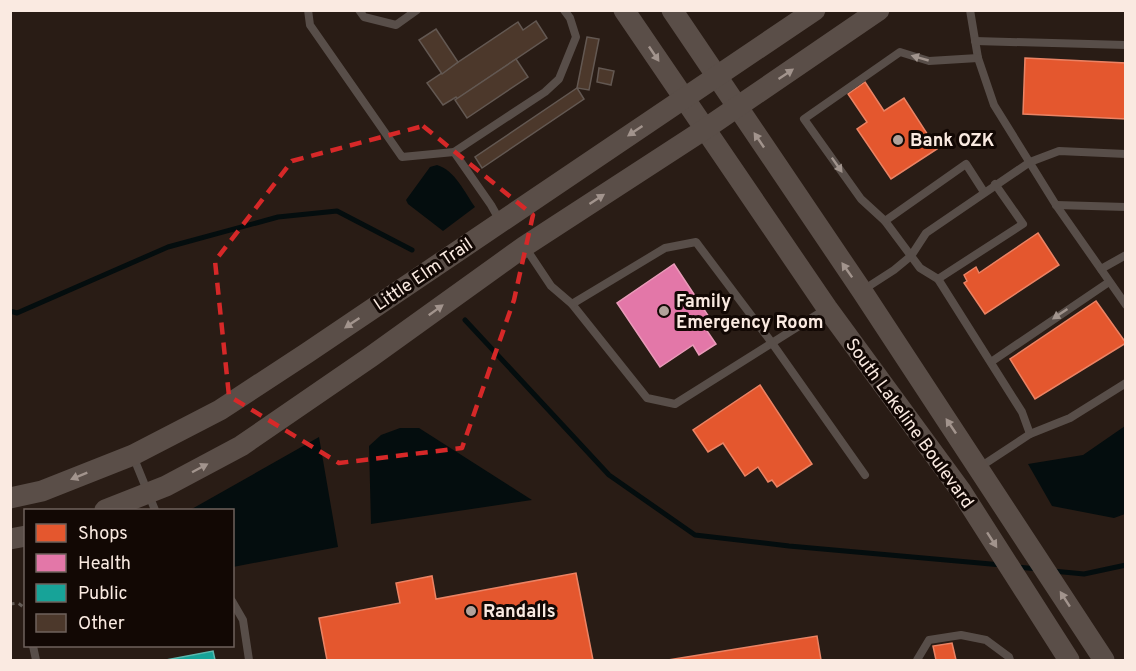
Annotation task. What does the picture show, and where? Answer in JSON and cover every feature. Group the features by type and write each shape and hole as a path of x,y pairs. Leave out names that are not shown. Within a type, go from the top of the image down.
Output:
{"street":[{"name":"South Lakeline Boulevard","path":"624,10 827,308 961,491 1069,660"},
{"name":"South Lakeline Boulevard","path":"672,10 862,291 1101,654"},
{"name":"Little Elm Trail","path":"10,498 42,491 133,455 220,410 815,10"},
{"name":"Little Elm Trail","path":"111,509 151,502 166,486 242,446 525,246 738,107 879,10"}],"lane":[{"path":"309,10 310,25 402,157 454,152 545,92 559,79 576,38 570,18 564,10"},
{"path":"359,10 364,17 396,25 417,10"},
{"path":"970,10 978,58 994,105 1056,205 1125,305"},
{"path":"975,41 1125,45"},
{"path":"978,58 929,61 900,52 804,119 861,199 885,221 920,268 938,279 1022,412 1030,434"},
{"path":"862,291 911,256 926,233 1030,162 1059,150 1125,154"},
{"path":"454,152 491,205 500,222"},
{"path":"885,221 966,164 984,192"},
{"path":"938,279 1023,224 995,184"},
{"path":"1056,205 1125,207"},
{"path":"572,304 665,248 696,242 772,343 865,475"},
{"path":"525,246 551,286 572,304 647,398 675,404 827,308"},
{"path":"1101,269 1125,255"},
{"path":"991,362 1109,282"},
{"path":"981,471 1030,434 1070,418 1125,383"},
{"path":"133,455 151,502"},
{"path":"234,604 243,620 249,660"},
{"path":"916,660 929,640 961,635 986,640 1010,660"}],"path":[{"path":"10,604 18,603 24,608"}],"highlighted area":[{"path":"423,126 533,215 514,300 462,448 339,463 229,396 215,261 292,161"}],"shaded area":[{"path":"437,165 454,177 475,207 443,231 406,200 430,167"},
{"path":"1125,426 1125,514 1114,518 1052,506 1028,464 1083,455"},
{"path":"400,428 419,428 532,500 371,524 369,446 381,435"},
{"path":"319,437 338,547 234,567 234,509 192,509"}],"building: Shops":[{"path":"1025,58 1126,63 1126,119 1023,114"},
{"path":"865,82 884,111 904,98 937,149 891,179 857,129 867,122 848,94"},
{"path":"1038,233 1059,265 985,314 964,283 967,281 964,275 976,267 979,273"},
{"path":"1096,301 1126,343 1035,399 1010,359"},
{"path":"760,385 812,464 777,487 772,480 768,482 758,467 745,476 723,443 708,452 693,430"},
{"name":"Randalls","path":"576,573 593,660 327,660 319,618 400,603 396,583 432,576 436,599"},
{"path":"817,636 821,660 668,660"},
{"path":"952,643 956,660 936,660 933,646"}],"building: Health":[{"name":"Family Emergency Room","path":"674,264 711,320 703,325 716,344 699,355 693,345 660,367 617,303"}],"building: Public":[{"path":"213,651 215,660 166,660"}],"building: Other":[{"path":"536,21 547,38 457,99 456,97 443,105 427,83 518,22 523,30"},
{"path":"436,29 458,62 442,74 419,40"},
{"path":"587,37 599,39 589,90 577,88"},
{"path":"516,59 528,77 467,118 455,100"},
{"path":"599,68 614,71 611,85 597,82"},
{"path":"577,88 584,99 482,168 475,157"}],"waterway":[{"path":"10,311 17,313 168,247 278,217 337,211 412,250"},
{"path":"465,320 609,475 695,535 789,546 1002,565"},
{"path":"1053,571 1084,574 1126,565"},
{"path":"1017,567 1038,569"}],"place":[{"name":"Bank OZK","path":"898,140"},
{"name":"Family Emergency Room","path":"664,311"},
{"name":"Randalls","path":"471,611"}]}
